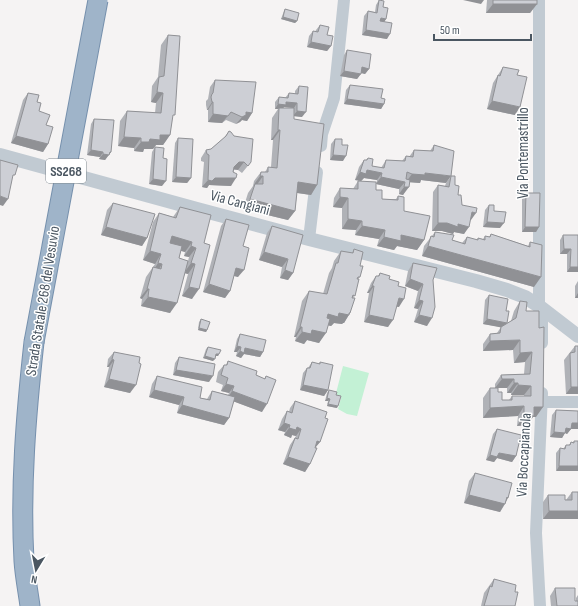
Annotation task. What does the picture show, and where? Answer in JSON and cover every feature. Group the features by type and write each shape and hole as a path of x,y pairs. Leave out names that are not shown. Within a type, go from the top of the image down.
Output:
{"highway":[{"name":"Strada Statale 268 del Vesuvio","path":"30,606 24,562 23,456 34,342 98,0"}],"street":[{"path":"309,239 322,134 334,98 344,0"},
{"name":"Via Pontemastrillo","path":"539,0 539,306"},
{"name":"Via Cangiani","path":"0,154 309,239 476,280 525,297 578,336"},
{"path":"539,306 542,322 542,352"},
{"name":"Via Boccapianola","path":"540,606 536,533 543,381"},
{"path":"542,402 578,402"}],"green space":[{"path":"343,366 369,373 357,416 347,414 338,409 341,398 335,397"}],"building":[{"path":"379,0 384,1 383,7 388,8 386,19 381,18 380,21 392,23 390,34 366,30 368,11 377,13"},
{"path":"493,0 537,0 537,4 493,4"},
{"path":"285,9 299,13 297,21 283,17"},
{"path":"320,25 329,27 327,35 333,36 331,46 311,42 313,31 318,32"},
{"path":"168,35 180,36 175,115 173,115 170,135 160,135 160,140 150,139 149,142 141,142 141,138 124,137 127,111 161,113 163,93 157,92 159,77 164,76"},
{"path":"347,50 371,54 369,69 362,67 361,74 344,71"},
{"path":"503,67 519,70 517,75 527,77 520,107 492,101 498,75 500,76"},
{"path":"215,80 256,82 252,113 246,112 246,115 242,117 231,112 228,116 213,114 213,102 211,97"},
{"path":"350,85 383,89 381,98 385,99 384,104 347,99"},
{"path":"299,86 308,87 306,112 297,111 297,103 286,102 286,105 278,104 279,97 288,98 289,93 298,94"},
{"path":"28,93 39,95 37,102 41,103 39,111 50,115 46,125 53,127 48,144 16,136"},
{"path":"279,108 294,108 294,119 324,124 317,185 298,182 295,211 250,199 255,184 263,184 263,176 260,176 261,172 268,172 268,167 277,168 280,130 278,130"},
{"path":"94,119 114,120 111,152 109,155 103,154 103,152 91,150"},
{"path":"229,131 234,136 253,139 251,162 248,166 244,162 239,162 234,167 233,172 237,174 236,178 215,178 212,181 208,180 209,155 207,154 206,150 211,149 226,136"},
{"path":"178,138 193,139 191,178 176,177"},
{"path":"335,139 342,139 342,145 348,145 346,156 333,155"},
{"path":"434,145 454,151 451,176 425,173 425,175 412,174 407,172 406,179 410,180 409,187 404,187 405,182 381,177 382,173 367,170 366,174 360,172 364,160 367,160 368,158 373,159 372,166 384,168 386,160 405,161 406,156 413,157 414,150 433,151"},
{"path":"155,147 164,148 163,158 167,159 166,181 153,179"},
{"path":"0,160 18,165 15,175 13,175 8,199 0,196"},
{"path":"451,176 455,176 455,185 459,186 458,195 461,195 462,205 477,208 476,213 472,212 469,227 458,224 458,227 447,223 438,223 438,185 449,187"},
{"path":"358,181 376,182 376,190 382,190 382,199 398,200 398,196 404,197 404,211 430,216 424,240 401,235 401,241 384,237 385,230 362,226 362,221 348,219 348,198 340,197 340,188 358,189"},
{"path":"526,193 540,193 539,227 525,227"},
{"path":"113,203 155,214 147,238 106,227"},
{"path":"489,205 494,205 494,211 506,212 504,223 487,222"},
{"path":"180,207 211,215 204,243 210,245 199,289 189,287 195,264 191,263 196,248 191,246 192,242 172,236 170,243 182,246 179,258 188,261 177,303 148,297 149,289 147,289 153,267 161,269 162,264 158,263 161,254 150,251 159,213 176,218"},
{"path":"226,219 249,225 243,246 249,248 244,270 236,268 230,291 209,284"},
{"path":"272,226 303,235 293,273 285,270 288,259 264,252"},
{"path":"435,232 454,235 452,240 465,244 467,237 485,240 485,236 490,237 491,234 530,247 530,242 542,245 541,277 428,246 431,236 434,237"},
{"path":"563,235 578,235 578,267 570,267 571,249 564,249"},
{"path":"354,249 363,252 360,266 363,266 360,277 357,279 359,279 355,296 353,295 352,298 355,298 349,315 339,313 338,317 328,314 327,318 330,319 326,333 312,330 311,334 302,332 302,327 300,327 309,291 327,294 341,251 353,253"},
{"path":"413,263 437,268 433,280 435,307 432,318 419,315 423,301 419,300 423,284 410,279"},
{"path":"380,273 390,276 389,279 399,282 398,286 406,288 404,299 399,298 393,320 369,315 374,286 372,286 376,276 379,276"},
{"path":"489,295 508,299 506,311 509,311 507,323 487,319"},
{"path":"520,301 527,302 526,311 539,311 539,328 544,327 543,407 534,407 534,416 524,416 524,406 490,408 490,388 498,388 498,392 502,392 502,400 512,400 512,396 531,396 531,386 518,385 518,383 514,383 514,379 502,379 501,375 530,374 532,352 520,353 520,340 490,341 490,334 500,333 501,327 516,318"},
{"path":"201,319 210,322 207,330 199,328"},
{"path":"240,334 266,340 263,352 245,348 244,353 240,351 241,347 237,346"},
{"path":"575,346 578,346 578,387 571,387 570,353 575,352"},
{"path":"208,347 221,350 219,354 216,354 215,359 205,356"},
{"path":"114,352 140,357 139,363 141,364 136,385 109,379 114,360 112,359"},
{"path":"179,357 215,364 213,376 176,370"},
{"path":"228,361 257,371 256,375 265,379 266,376 276,380 267,404 232,391 234,386 226,384 228,378 221,375 224,365 227,365"},
{"path":"312,362 333,365 328,390 303,385 307,368 310,368"},
{"path":"157,376 202,387 200,398 210,400 212,391 235,397 229,418 182,405 184,397 154,390"},
{"path":"329,390 337,392 336,395 341,396 338,406 328,404 330,399 327,398"},
{"path":"295,401 327,412 325,418 328,419 320,442 317,441 315,448 317,448 310,464 288,457 295,438 298,439 301,429 297,427 296,430 289,428 290,425 284,423 287,411 292,413"},
{"path":"556,410 578,411 578,423 572,423 571,429 566,428 565,433 554,432"},
{"path":"497,429 521,435 516,456 499,453 497,457 490,455"},
{"path":"574,441 578,441 578,466 559,466 560,448 565,449 566,445 570,445 571,442 574,443"},
{"path":"475,473 512,483 505,504 469,495"},
{"path":"572,492 578,492 578,511 549,511 548,495 565,495 565,500 572,500"},
{"path":"494,579 516,585 515,592 518,592 515,606 484,606 490,586 492,587"},
{"path":"555,588 575,588 575,601 578,601 578,606 557,606"}]}
